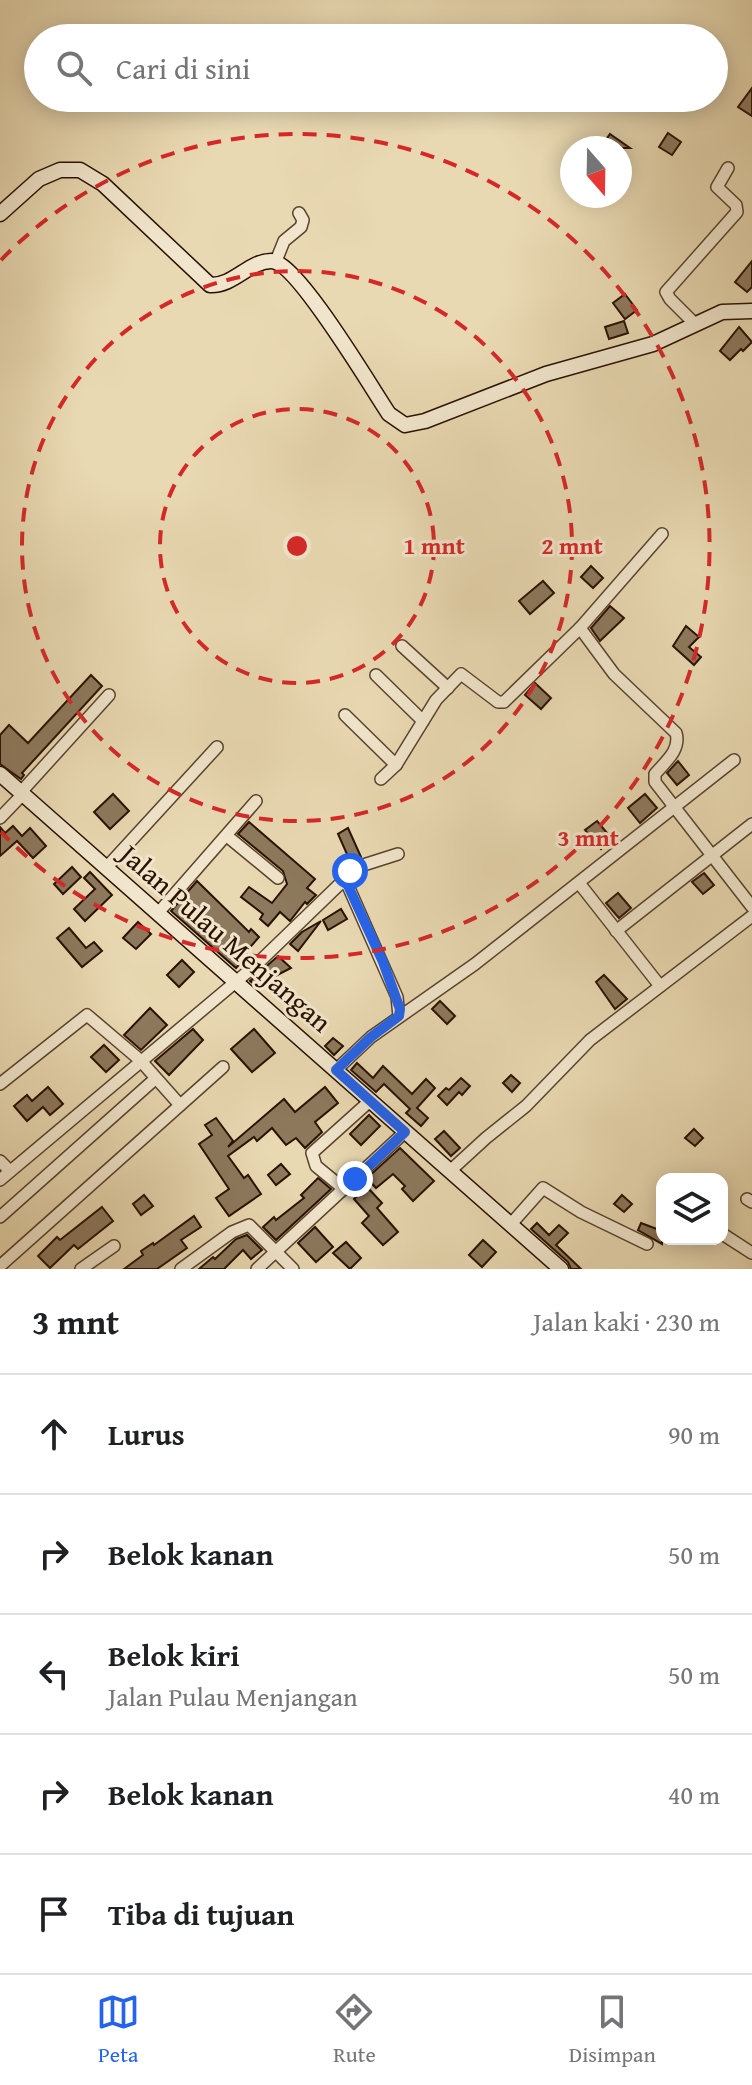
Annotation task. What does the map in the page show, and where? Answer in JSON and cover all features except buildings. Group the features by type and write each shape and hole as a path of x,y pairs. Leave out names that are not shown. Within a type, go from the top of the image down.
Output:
{"street":[{"path":"695,324 666,292 737,212 736,205 717,187 728,168"},
{"path":"0,214 39,179 60,170 80,170 103,184 210,285 222,284 262,262 276,261 287,268 305,289 389,414 405,425 425,421 575,364 653,344 722,312 752,311"},
{"path":"276,261 284,241 301,227 303,220 299,213"},
{"path":"381,779 396,765 423,721 461,674 498,702 504,702 580,628 662,534"},
{"path":"580,628 614,674 676,733 675,750 654,779 752,907"},
{"path":"402,646 448,688"},
{"path":"376,675 423,721"},
{"path":"0,818 109,695"},
{"path":"345,715 396,765"},
{"path":"106,868 217,747"},
{"path":"336,1070 371,1037 475,964 734,760"},
{"name":"Jalan Pulau Menjangan","path":"0,774 561,1269"},
{"path":"158,913 256,801"},
{"path":"616,931 752,824"},
{"path":"227,836 278,878"},
{"path":"0,1180 237,981 354,868 398,854"},
{"path":"345,879 397,997 399,1016"},
{"path":"579,883 660,986"},
{"path":"450,1171 526,1106 590,1040 752,916"},
{"path":"0,1084 87,1015 140,1060 180,1105"},
{"path":"0,1266 223,1067"},
{"path":"0,1217 155,1079"},
{"path":"344,1189 316,1166 312,1153 371,1100"},
{"path":"257,1269 405,1132"},
{"path":"0,1161 10,1171"},
{"path":"511,1224 543,1188 581,1212 647,1244"},
{"path":"181,1269 242,1226 249,1225 293,1269"},
{"path":"728,1238 752,1253"},
{"path":"81,1269 114,1246"}],"route":[{"path":"350,871 345,879 348,888 383,962 400,1009 399,1016 336,1070 405,1132 355,1179"}]}
